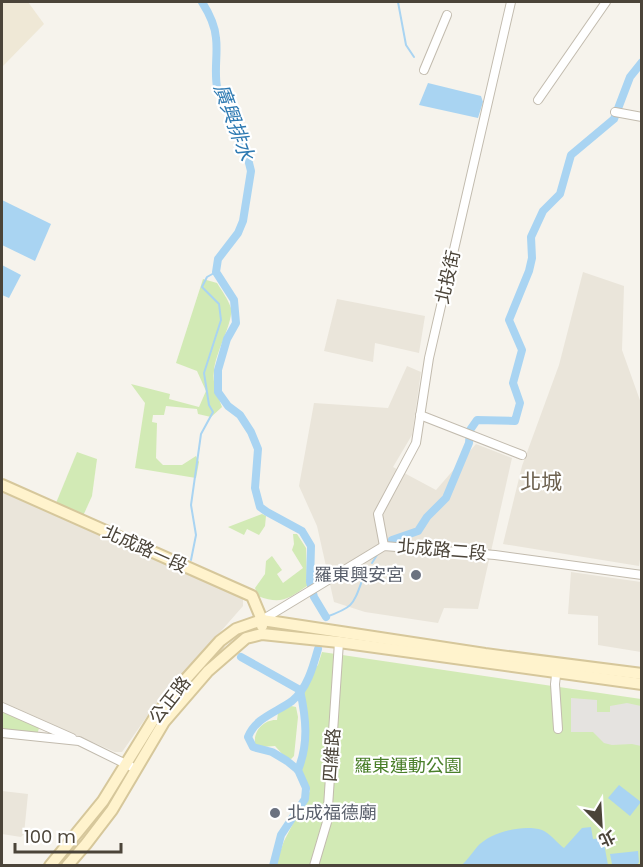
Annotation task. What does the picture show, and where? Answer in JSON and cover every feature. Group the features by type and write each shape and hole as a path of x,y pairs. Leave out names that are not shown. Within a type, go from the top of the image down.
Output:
{"street":[{"name":"北投街","path":"384,546 378,514 416,443 429,358 511,2"},
{"path":"538,100 606,2"},
{"path":"424,70 447,15"},
{"path":"618,113 642,117"},
{"path":"420,415 522,455"},
{"name":"北成路一段","path":"2,485 252,596 262,620 262,634"},
{"name":"北成路二段","path":"262,620 384,546 495,555 642,575"},
{"name":"公正路","path":"67,866 112,810 155,717 220,641 236,629 262,620 340,637 557,667 642,674"},
{"name":"公正路","path":"50,866 131,767 164,722 208,671 246,638 262,634 340,637"},
{"name":"四維路","path":"314,866 327,822 340,637"},
{"path":"557,667 558,729"},
{"name":"公正路","path":"557,667 642,684"},
{"path":"2,706 131,767"},
{"path":"2,734 79,741"}],"shaded area":[{"path":"2,2 28,2 44,24 2,67"},
{"path":"583,272 624,286 622,350 642,406 642,547 639,566 503,544 522,466 559,365"},
{"path":"337,299 425,316 419,353 375,343 373,362 324,351"},
{"path":"407,366 421,372 412,435 393,467 436,490 476,444 512,458 478,609 444,608 438,623 365,612 334,602 317,526 299,486 314,403 388,408"},
{"path":"2,490 243,596 243,606 150,712 122,752 115,752 2,702"},
{"path":"571,572 641,582 641,652 598,645 598,616 568,614"},
{"path":"571,698 597,700 597,712 610,712 610,706 627,703 641,706 641,746 612,745 604,743 593,732 571,732"},
{"path":"2,791 28,794 24,834 21,837 2,834"}],"green space":[{"path":"203,279 217,283 231,308 230,321 214,371 215,385 222,407 211,417 198,414 197,409 166,406 164,415 153,415 152,422 157,423 156,458 163,465 182,465 196,456 199,462 196,478 135,468 145,403 131,384 170,394 169,399 199,407 206,391 197,371 176,363"},
{"path":"77,452 97,459 92,496 83,516 56,503"},
{"path":"262,514 266,516 265,526 259,535 247,529 244,535 228,527"},
{"path":"293,534 297,534 306,548 307,586 284,599 273,600 258,596 255,588 265,574 266,561 272,556 282,570 277,574 283,583 303,568 292,550"},
{"name":"羅東運動公園","path":"322,652 641,699 641,865 275,866 284,841 310,791 301,768 307,725 302,698"},
{"path":"291,706 296,707 298,717 294,756 291,759 286,758 275,746 261,747 255,744 255,739 264,723 277,720 278,713"},
{"path":"2,707 40,725 36,738 2,733"}],"water":[{"path":"428,83 481,96 483,102 478,118 419,105"},
{"path":"2,200 51,224 35,261 2,245"},
{"path":"2,265 21,275 9,298 2,295"},
{"path":"619,785 641,802 630,816 608,798"},
{"path":"591,827 593,839 603,838 608,865 462,865 477,847 498,833 534,828 548,833 564,848 582,828"},
{"path":"638,851 637,865 608,865 612,864 610,854"}],"waterway":[{"name":"廣興排水","path":"202,2 215,33 217,87 247,155 251,171 243,221 238,233 218,259 216,272 234,300 236,323 227,339 218,370 218,392 228,406 240,415 258,449 255,488 260,507 302,531 311,546 310,582 314,597 326,617"},
{"path":"398,2 406,45 414,57"},
{"path":"392,540 418,531 427,517 446,498 469,443 470,430 477,420 515,421 520,403 513,383 522,350 509,320 529,271 532,258 531,237 543,211 560,194 571,155 614,119 630,77 642,62"},
{"path":"191,560 196,535 191,505 201,434 213,412 209,405 204,373 221,320 219,304 202,287 207,277 216,272"},
{"path":"372,563 377,555"},
{"path":"326,617 351,604 363,578"},
{"path":"273,866 281,835 305,799 306,788 298,770 272,752 253,747 248,737 251,730 261,720 292,701 302,690 318,649"},
{"path":"241,657 300,690 304,711 305,740 298,770"}],"place":[{"name":"羅東興安宮","path":"416,575"},
{"name":"北成福德廟","path":"275,813"}],"district":[{"name":"北城","path":"541,482"}]}
